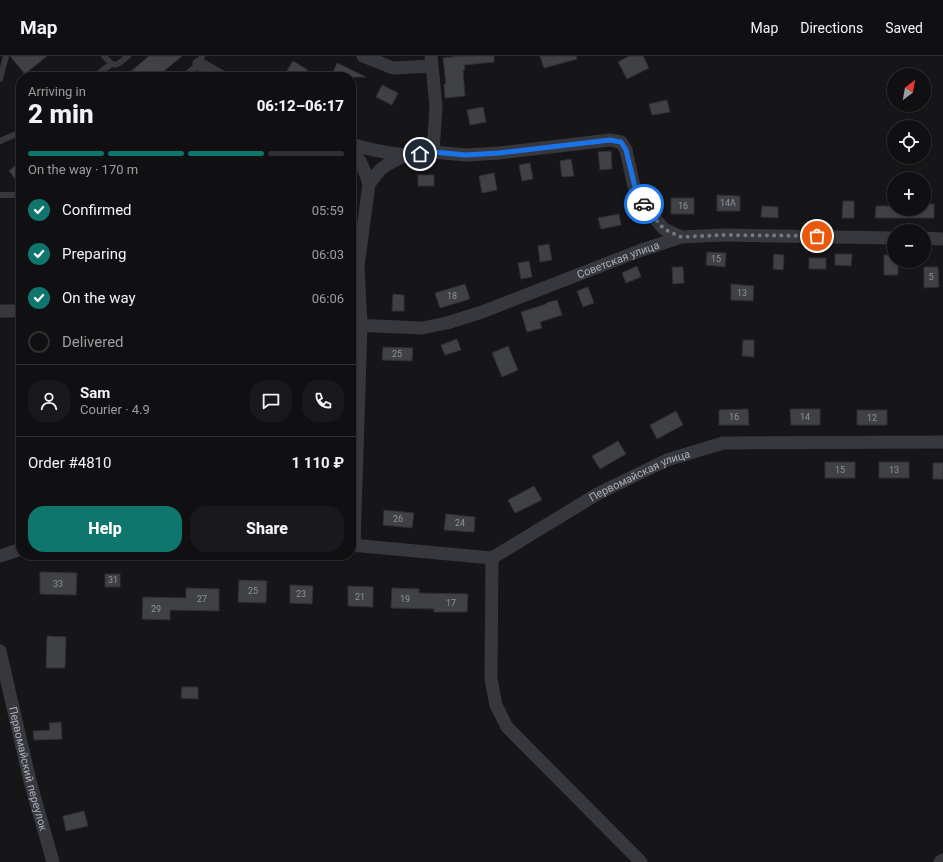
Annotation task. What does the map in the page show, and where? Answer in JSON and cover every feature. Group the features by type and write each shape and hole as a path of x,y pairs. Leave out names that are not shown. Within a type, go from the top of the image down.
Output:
{"street":[{"path":"363,56 393,68 431,61 436,106 433,152"},
{"path":"201,60 216,72"},
{"path":"356,145 375,151 406,155 433,152 466,155 499,153 610,140 621,142 626,150 636,191 650,213 664,229 681,237"},
{"path":"356,154 364,166 369,184 358,266 356,325"},
{"path":"369,184 380,170 406,155"},
{"name":"Советская улица","path":"356,325 422,328 447,323 482,312 632,254 681,237 724,235 887,238"},
{"path":"931,238 943,239"},
{"path":"0,311 16,311"},
{"name":"Первомайская улица","path":"492,558 598,493 667,460 723,443 943,442"},
{"path":"356,546 492,558 491,679 496,705 507,727 641,862"},
{"path":"0,556 16,551"},
{"name":"Первомайский переулок","path":"0,651 30,781 53,862"}],"lane":[{"path":"0,79 6,56"},
{"path":"104,56 111,64"},
{"path":"101,72 111,64 118,64 128,56"},
{"path":"188,72 201,60"},
{"path":"0,141 16,134"},
{"path":"0,195 16,195"}],"building":[{"path":"10,56 47,56 27,72 23,72"},
{"path":"149,56 182,56 163,72 130,72"},
{"path":"460,56 494,56 494,62 464,65 465,96 445,98 444,84 446,84 443,58"},
{"path":"540,56 576,56 577,59 544,68"},
{"path":"629,56 643,56 649,68 627,79 618,62"},
{"path":"293,61 308,70 307,72 286,72"},
{"path":"337,63 356,72 333,72"},
{"path":"356,72 366,77 356,77"},
{"path":"382,85 398,93 392,105 376,97"},
{"path":"667,100 670,112 652,115 649,104"},
{"path":"483,107 486,122 470,125 467,110"},
{"path":"611,151 612,169 600,170 598,152"},
{"path":"571,159 574,176 562,177 560,161"},
{"path":"530,163 533,179 522,181 519,165"},
{"path":"16,165 16,180 9,171"},
{"path":"494,173 497,190 482,193 479,176"},
{"path":"418,175 434,175 434,186 418,186"},
{"path":"717,195 740,196 740,211 717,211"},
{"path":"671,198 694,198 694,214 671,214"},
{"path":"843,201 854,201 854,218 842,218"},
{"path":"931,204 934,204 934,218 875,218 876,206 887,206 887,216 931,216"},
{"path":"762,206 778,207 778,218 761,217"},
{"path":"619,214 621,225 601,229 598,218"},
{"path":"549,244 552,260 540,262 538,246"},
{"path":"707,252 726,253 725,267 706,265"},
{"path":"774,254 784,255 783,270 773,269"},
{"path":"835,254 852,254 851,266 835,265"},
{"path":"884,255 887,255 887,268 898,268 898,275 884,275"},
{"path":"809,258 826,258 826,269 809,269"},
{"path":"529,261 532,277 521,279 518,263"},
{"path":"637,266 641,277 626,283 622,273"},
{"path":"672,267 683,267 684,283 673,284"},
{"path":"938,267 939,287 924,288 924,268"},
{"path":"465,284 470,299 440,308 435,293"},
{"path":"731,284 754,286 753,301 731,300"},
{"path":"588,287 594,303 583,307 577,291"},
{"path":"393,294 404,295 404,311 392,311"},
{"path":"557,300 562,315 540,322 542,328 527,332 521,312"},
{"path":"457,339 461,350 445,355 441,345"},
{"path":"743,340 754,340 754,357 742,356"},
{"path":"508,346 518,370 502,377 492,353"},
{"path":"383,347 413,348 412,361 382,360"},
{"path":"748,409 749,425 719,425 719,410"},
{"path":"790,409 820,409 820,425 791,425"},
{"path":"857,410 887,410 887,425 857,425"},
{"path":"676,411 683,425 657,439 650,425"},
{"path":"618,441 626,454 600,469 592,456"},
{"path":"825,462 855,462 855,478 825,478"},
{"path":"879,462 909,462 909,478 879,478"},
{"path":"933,463 943,463 943,479 933,479"},
{"path":"534,486 542,500 515,513 508,500"},
{"path":"384,510 414,513 412,528 383,525"},
{"path":"446,514 475,517 474,532 444,530"},
{"path":"40,572 77,573 76,595 40,594"},
{"path":"105,574 120,574 120,587 105,587"},
{"path":"239,580 267,581 266,603 238,602"},
{"path":"290,585 313,586 312,604 290,603"},
{"path":"348,586 373,587 373,607 348,606"},
{"path":"186,588 219,589 219,611 170,610 170,620 142,619 143,597 186,598"},
{"path":"392,588 419,589 419,593 468,594 467,612 434,612 434,609 391,608"},
{"path":"47,636 66,637 65,668 46,668"},
{"path":"182,687 198,687 198,699 181,698"},
{"path":"61,722 62,739 34,740 33,731 50,730 49,723"},
{"path":"84,811 88,826 66,831 63,816"}],"way so far":[{"path":"644,204 664,229 681,237 724,235 817,236"}],"route":[{"path":"420,154 433,152 466,155 499,153 610,140 621,142 626,150 636,191 644,204"}]}
